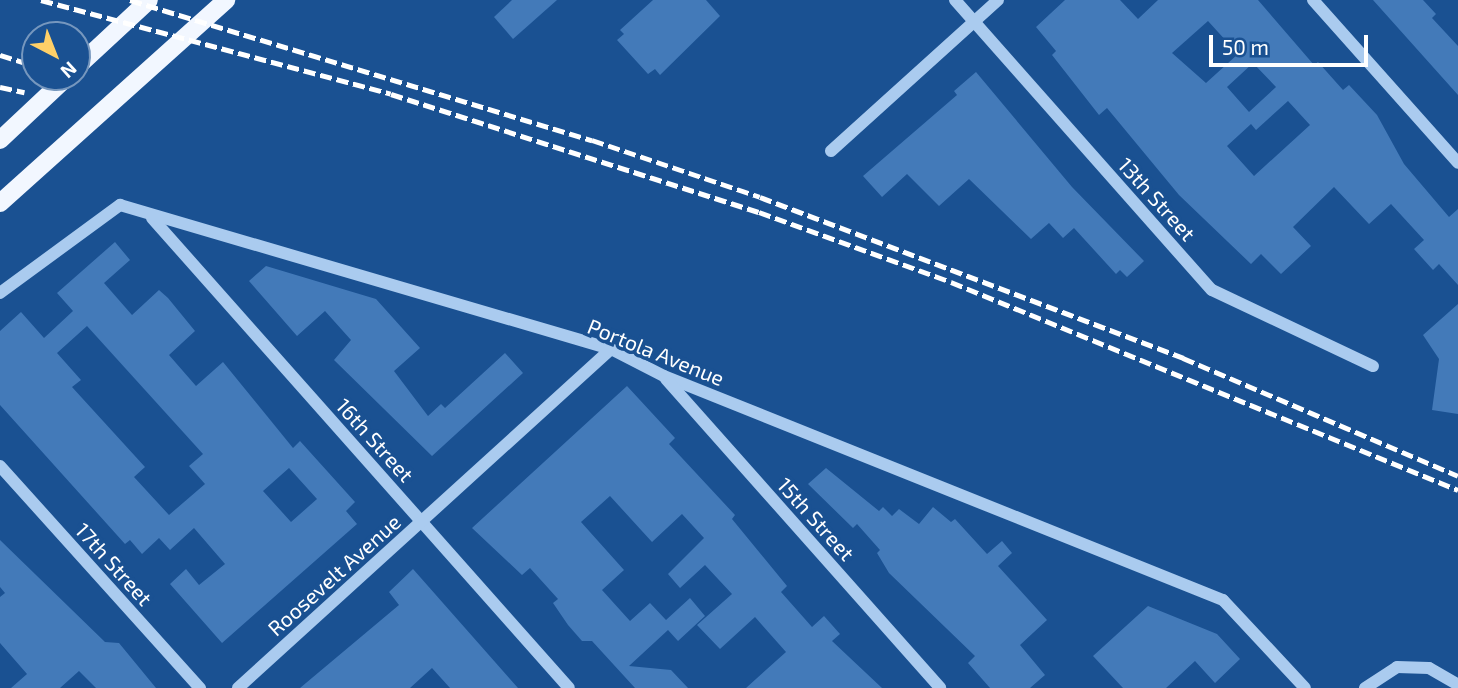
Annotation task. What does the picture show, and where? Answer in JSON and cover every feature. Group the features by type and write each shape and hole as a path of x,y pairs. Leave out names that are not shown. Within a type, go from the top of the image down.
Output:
{"main road":[{"path":"91,54 149,0"},
{"path":"0,203 226,0"},
{"path":"0,140 52,91"}],"street":[{"name":"13th Street","path":"955,0 1212,290 1373,366"},
{"path":"831,151 998,0"},
{"path":"1312,0 1458,163"},
{"name":"Portola Avenue","path":"0,293 120,205 152,218 611,349 664,376 1223,600 1305,688"},
{"name":"16th Street","path":"152,218 569,688"},
{"name":"Roosevelt Avenue","path":"238,688 611,349"},
{"name":"15th Street","path":"664,376 940,688"},
{"name":"17th Street","path":"0,466 200,688"},
{"path":"1365,688 1396,667 1429,668 1458,685"}],"building":[{"path":"512,0 557,0 513,39 494,17"},
{"path":"653,0 706,0 720,16 660,75 655,69 648,74 617,40 624,34 620,30"},
{"path":"1065,0 1120,0 1138,19 1158,0 1258,0 1314,65 1318,62 1343,90 1349,85 1377,115 1404,164 1449,217 1458,209 1458,285 1439,264 1433,270 1414,249 1424,240 1391,204 1369,224 1334,187 1293,227 1311,246 1281,274 1261,254 1251,264 1179,195 1107,108 1099,115 1052,55 1056,51 1036,27","holes":["1208,21 1238,54 1206,83 1172,53","1253,63 1276,87 1249,112 1227,87","1288,101 1310,125 1254,176 1227,146 1251,124 1256,130"]},
{"path":"1373,0 1423,0 1436,14 1432,18 1458,46 1458,95"},
{"path":"976,72 1072,187 1144,261 1127,277 1120,270 1116,274 1074,228 1063,238 1049,223 1031,239 969,179 939,206 907,174 882,197 863,176 957,95 954,91"},
{"path":"115,242 130,260 104,283 132,315 159,290 168,298 195,331 169,355 196,386 223,362 293,448 300,441 355,502 346,511 357,524 222,643 170,584 186,569 199,585 225,564 194,528 170,550 159,538 142,554 130,540 125,544 0,405 0,331 21,312 44,338 73,311 57,293","holes":["87,326 203,454 189,466 205,484 169,515 134,477 145,467 72,387 81,380 57,353","289,468 317,499 291,522 263,491"]},
{"path":"266,266 376,299 420,348 394,371 428,416 441,404 445,408 505,353 523,373 432,456 334,360 351,340 325,311 297,336 249,281"},
{"path":"1458,304 1458,414 1432,410 1439,359 1423,335"},
{"path":"627,386 675,438 669,444 735,515 732,519 787,586 781,592 812,627 824,616 840,634 832,641 882,688 746,688 786,652 755,617 720,649 697,625 732,594 705,565 680,588 668,574 704,538 682,514 652,542 610,496 581,522 624,570 602,590 630,621 650,603 666,620 690,598 705,616 678,641 668,630 629,666 671,670 688,688 635,688 592,641 582,641 568,625 553,603 558,599 530,568 522,575 472,528"},
{"path":"826,468 879,511 883,507 892,516 899,509 919,524 933,507 951,522 955,519 987,554 1002,541 1012,553 998,566 1047,620 1020,645 1045,675 1030,688 990,688 968,663 975,656 889,573 877,553 880,550 857,524 853,528 808,484"},
{"path":"0,540 105,642 119,643 156,688 96,688 79,671 60,688 11,688 27,674 0,643 0,597 5,593 0,587"},
{"path":"413,569 518,688 450,688 432,668 410,688 300,688 399,605 389,592"},
{"path":"1148,606 1217,634 1240,659 1215,683 1195,661 1166,688 1123,688 1093,656"}],"railway":[{"path":"41,0 391,94 759,212 951,282 1458,490"},
{"path":"130,0 592,140 760,197 1183,358 1458,476"},
{"path":"0,55 21,61"},
{"path":"0,87 24,92"}]}
